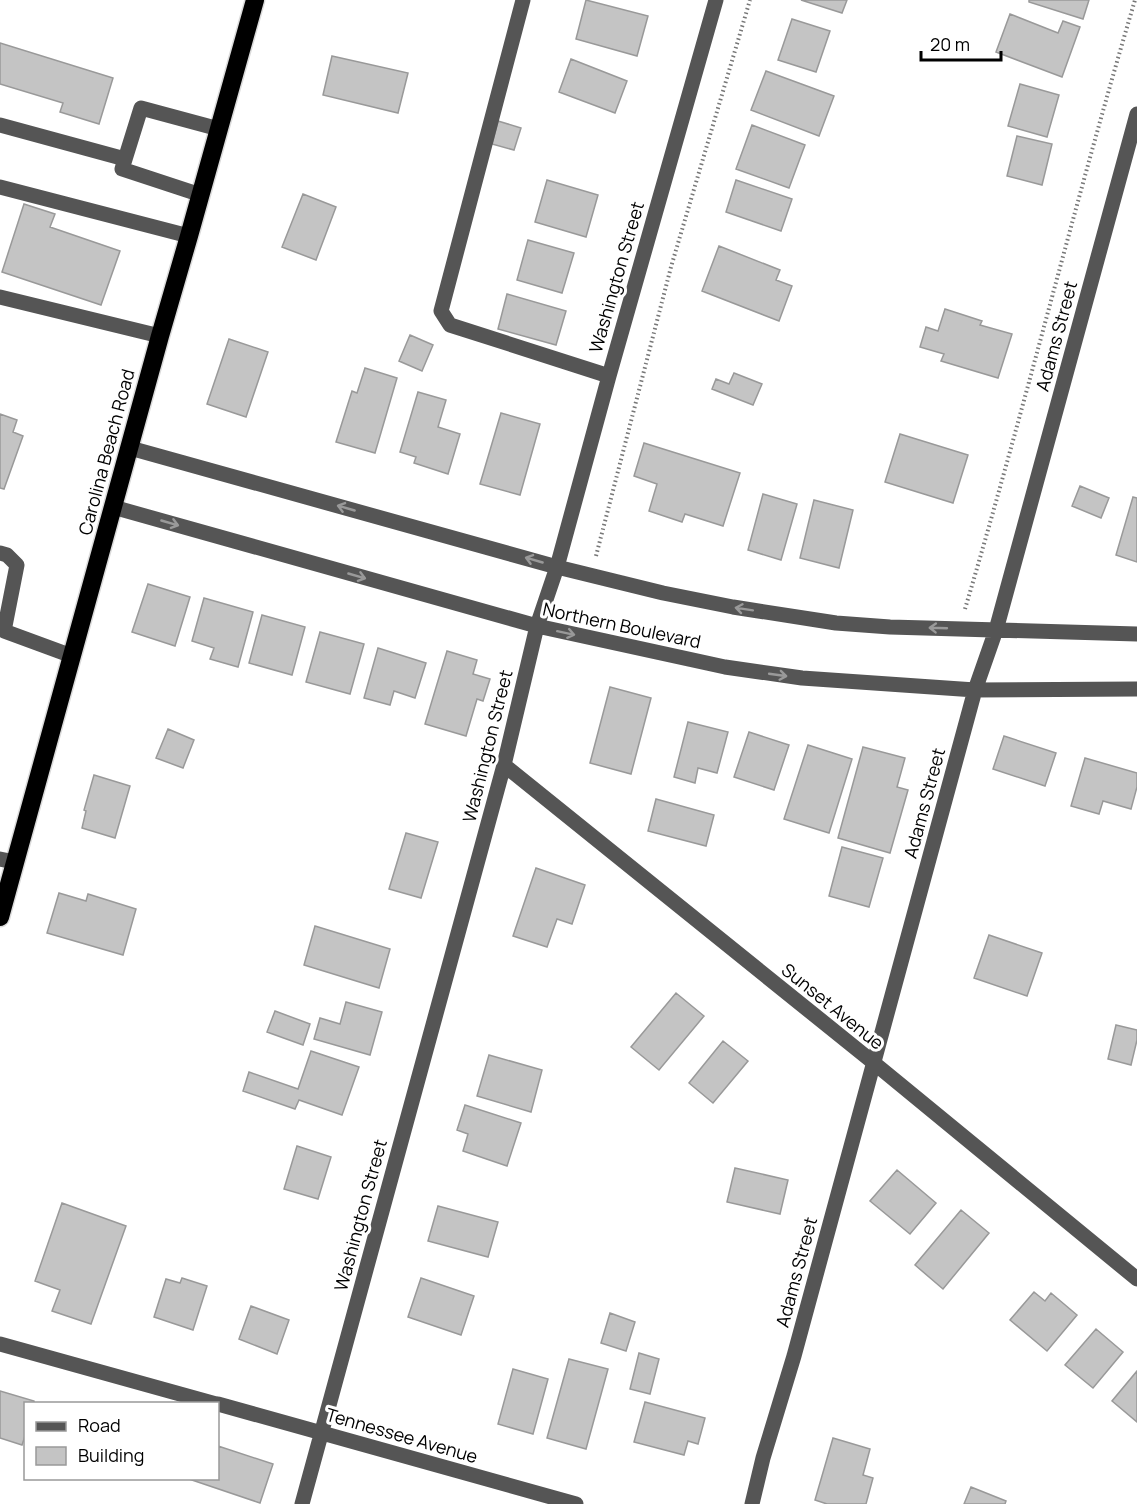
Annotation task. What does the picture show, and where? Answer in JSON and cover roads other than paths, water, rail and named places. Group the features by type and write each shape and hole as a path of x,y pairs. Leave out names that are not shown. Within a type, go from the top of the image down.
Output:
{"highway":[{"name":"Carolina Beach Road","path":"0,916 8,860 72,656 255,0"}],"street":[{"path":"523,0 441,311 450,325 609,376"},
{"name":"Washington Street","path":"302,1504 504,765 537,626 557,567 716,0"},
{"path":"201,195 122,169 141,108 219,129"},
{"name":"Adams Street","path":"752,1504 975,690 996,630 1137,114"},
{"path":"0,125 125,159"},
{"path":"0,187 189,236"},
{"path":"0,297 160,336"},
{"path":"130,448 557,567 674,596 733,607 836,623 890,627 1137,634"},
{"name":"Northern Boulevard","path":"113,507 537,626 736,669 802,678 975,690 1137,689"},
{"path":"0,553 7,555 17,565 3,616 4,631 72,656"},
{"name":"Sunset Avenue","path":"504,765 874,1063 1137,1279"},
{"name":"Tennessee Avenue","path":"0,1344 210,1402"},
{"name":"Tennessee Avenue","path":"219,1405 576,1504"}]}
